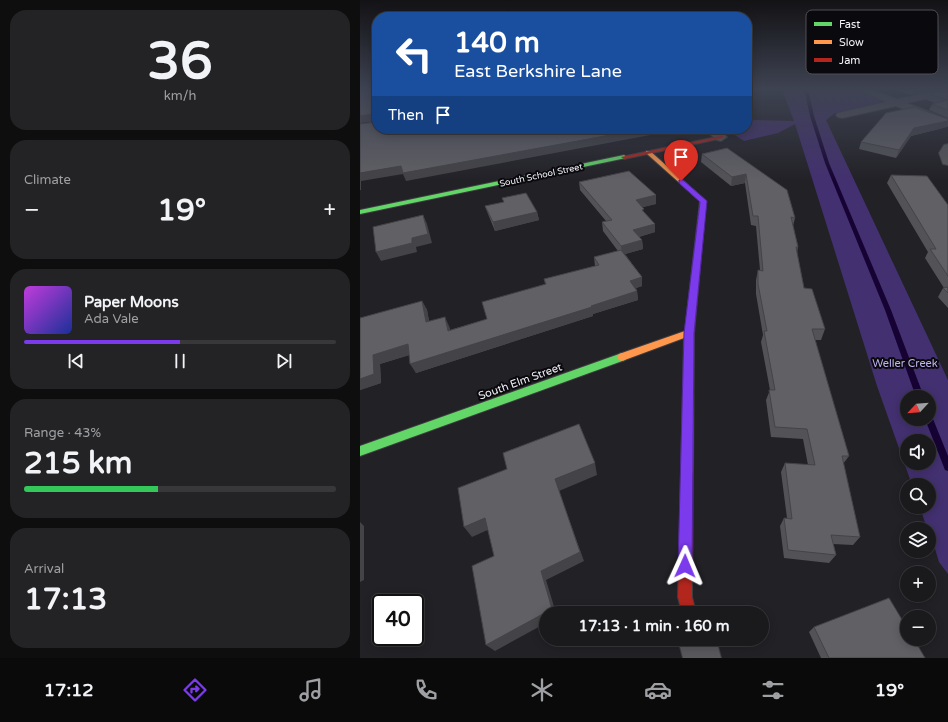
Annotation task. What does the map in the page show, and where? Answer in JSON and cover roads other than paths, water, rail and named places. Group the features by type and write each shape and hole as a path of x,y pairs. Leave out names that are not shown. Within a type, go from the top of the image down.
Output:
{"street":[{"path":"718,134 722,137"},
{"name":"South School Street","path":"360,212 722,137"},
{"path":"948,148 944,153 948,161"},
{"path":"648,152 704,201 689,333 684,597 687,606"},
{"name":"South Elm Street","path":"360,451 689,333"},
{"path":"699,646 702,658"}],"waterway":[{"name":"Weller Creek","path":"813,120 827,163 888,310 917,390"},
{"name":"Weller Creek","path":"932,426 948,467"}]}
